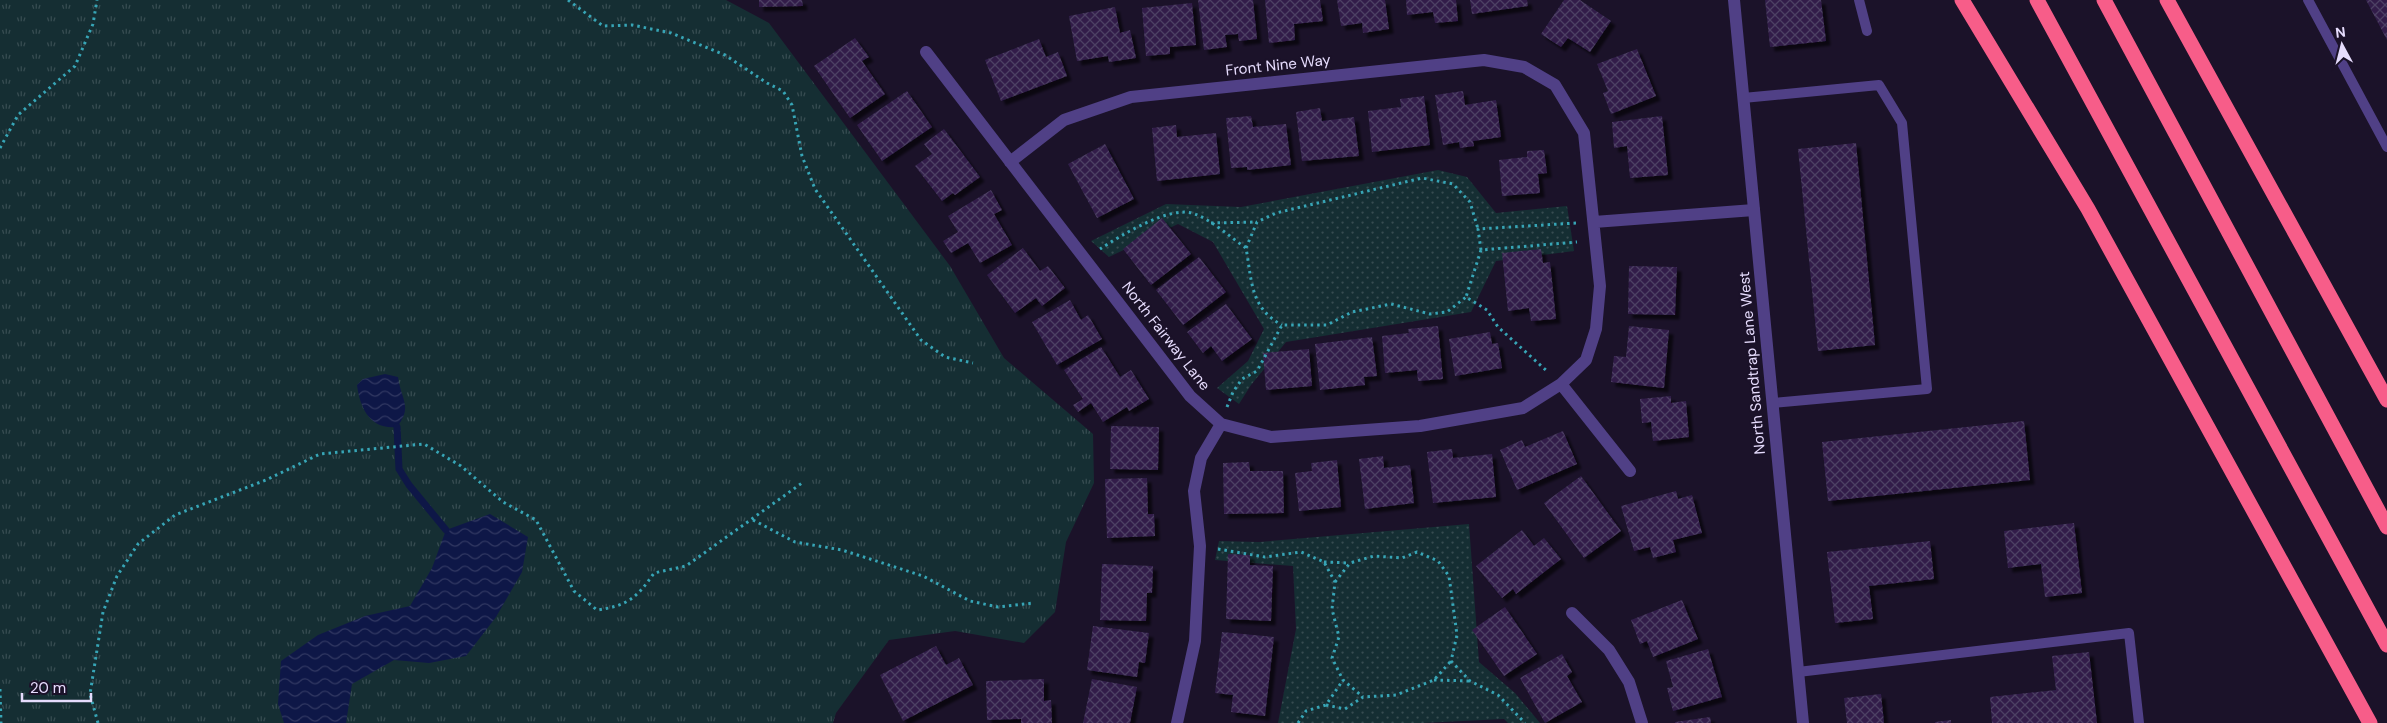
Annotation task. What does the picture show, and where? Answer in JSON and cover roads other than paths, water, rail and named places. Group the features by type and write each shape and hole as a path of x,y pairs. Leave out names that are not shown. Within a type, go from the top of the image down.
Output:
{"highway":[{"path":"1962,0 2088,209 2370,723"},
{"path":"2038,0 2387,645"},
{"path":"2104,0 2387,527"},
{"path":"2167,0 2387,400"}],"street":[{"name":"North Sandtrap Lane West","path":"1734,0 1803,723"},
{"path":"926,52 1010,162"},
{"name":"Front Nine Way","path":"1010,162 1064,120 1131,97 1484,60 1524,67 1555,85 1584,133 1600,286 1596,329 1586,360 1561,384 1523,408 1420,426 1271,437 1221,424"},
{"name":"North Fairway Lane","path":"1010,162 1190,396 1221,424"},
{"path":"1594,222 1754,210"},
{"path":"1561,384 1630,471"},
{"path":"1177,723 1195,641 1200,546 1194,491 1200,458 1221,424"},
{"path":"1572,613 1609,650 1629,682 1642,723"}],"lane":[{"path":"1859,0 1867,31"},
{"path":"2308,0 2387,147"},
{"path":"1743,98 1878,85 1902,123 1903,133 1928,389 1773,403"},
{"path":"1798,672 2129,633 2139,723"}],"water":[{"path":"385,374 398,377 405,403 402,420 397,427 380,425 373,421 364,409 358,394 357,385 363,379"},
{"path":"490,514 528,537 522,572 496,617 466,656 429,663 394,660 352,684 346,723 284,723 278,704 281,661 318,635 365,616 410,606 432,568 446,530"}],"waterway":[{"path":"397,427 399,469 409,485 446,530"}]}
